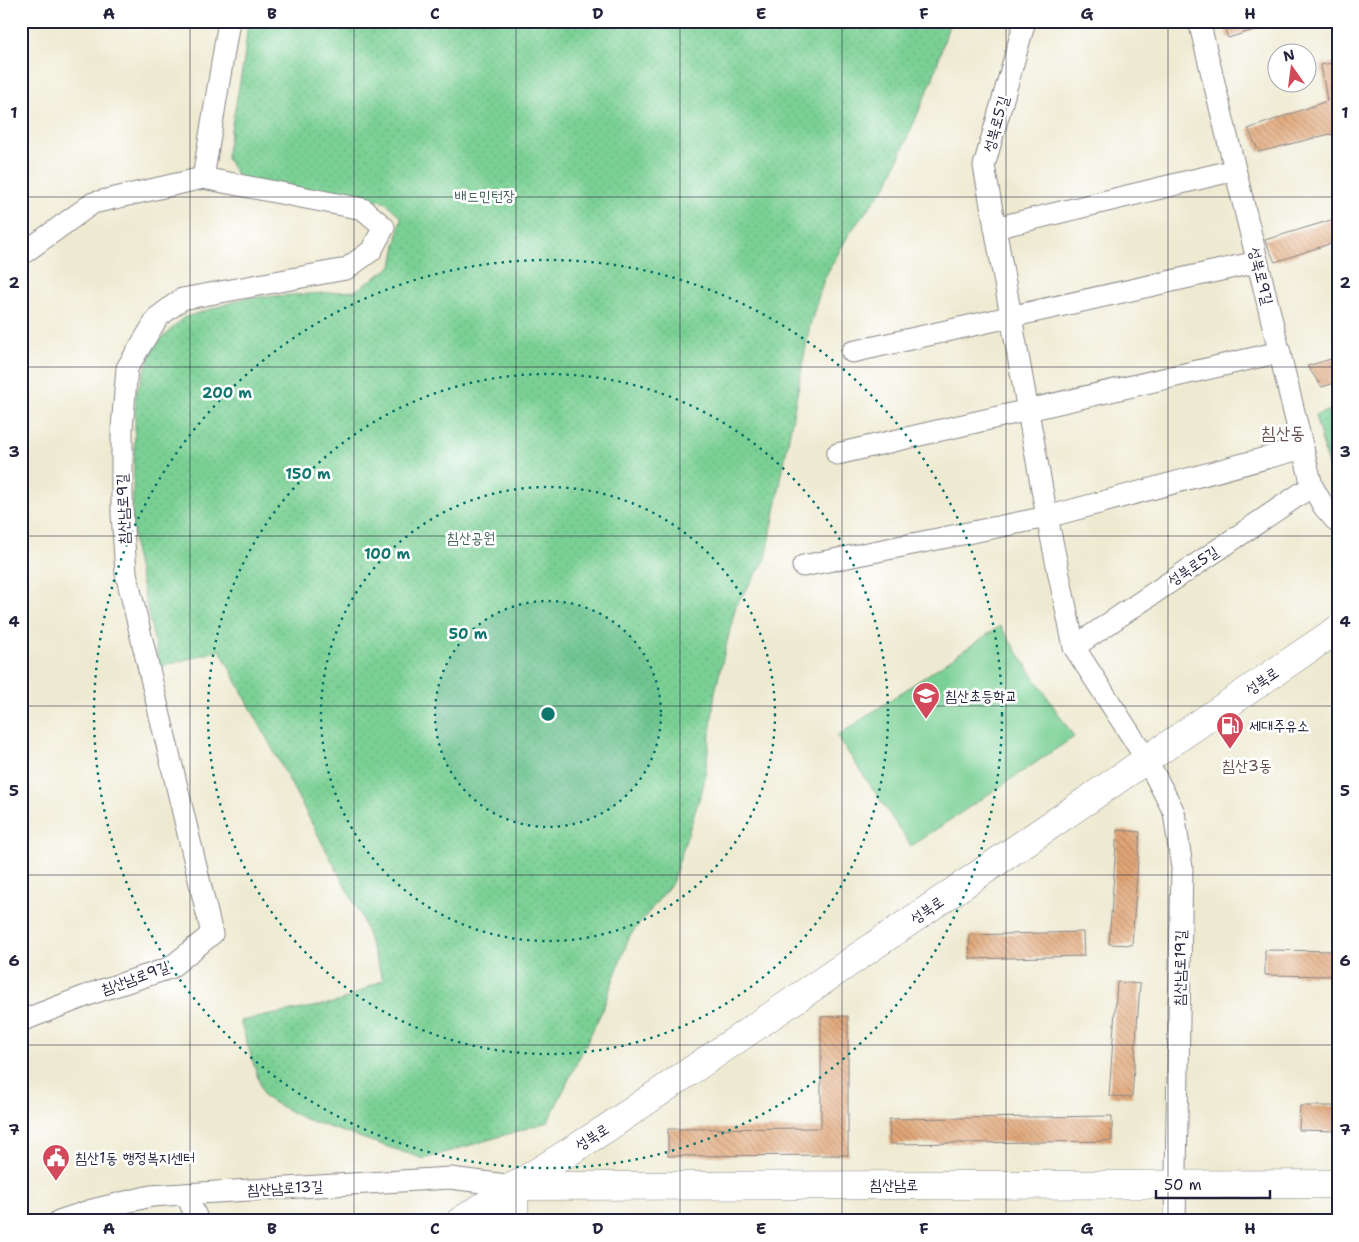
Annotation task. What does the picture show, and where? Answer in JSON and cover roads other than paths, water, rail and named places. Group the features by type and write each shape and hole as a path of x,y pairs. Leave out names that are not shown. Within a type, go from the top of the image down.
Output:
{"main road":[{"name":"성북로","path":"514,1186 606,1128 1338,629"},
{"name":"침산남로","path":"514,1186 1338,1184"},
{"path":"460,1221 514,1186"},
{"path":"514,1186 514,1221"}],"street":[{"path":"21,255 93,203 203,178 229,21"},
{"name":"성북로5길","path":"1025,21 984,166 1047,517 1074,647 1147,760"},
{"name":"성북로9길","path":"1199,21 1312,486 1324,507 1338,523"},
{"path":"995,228 1235,170"},
{"name":"침산남로9길","path":"21,1021 96,992 170,968 212,934 126,572 122,507 122,428 128,368 158,317 182,298 346,269 371,251 384,227 363,209 203,178"},
{"path":"852,352 1257,262"},
{"path":"837,454 1280,352"},
{"path":"802,566 1047,517 1303,448"},
{"name":"성북로5길","path":"1074,647 1312,486"},
{"name":"침산남로19길","path":"1147,760 1174,812 1182,868 1174,1184 1175,1221"},
{"name":"침산남로13길","path":"59,1221 92,1210 152,1196 450,1178 514,1186"},
{"path":"186,1194 198,1221"}],"place":[{"name":"침산초등학교","path":"926,720"},
{"name":"세대주유소","path":"1230,750"},
{"name":"침산1동 행정복지센터","path":"56,1182"}],"district":[{"name":"침산동","path":"1283,433"},
{"name":"침산3동","path":"1247,765"}],"park label":[{"name":"배드민턴장","path":"485,196"},
{"name":"침산공원","path":"471,538"}]}
